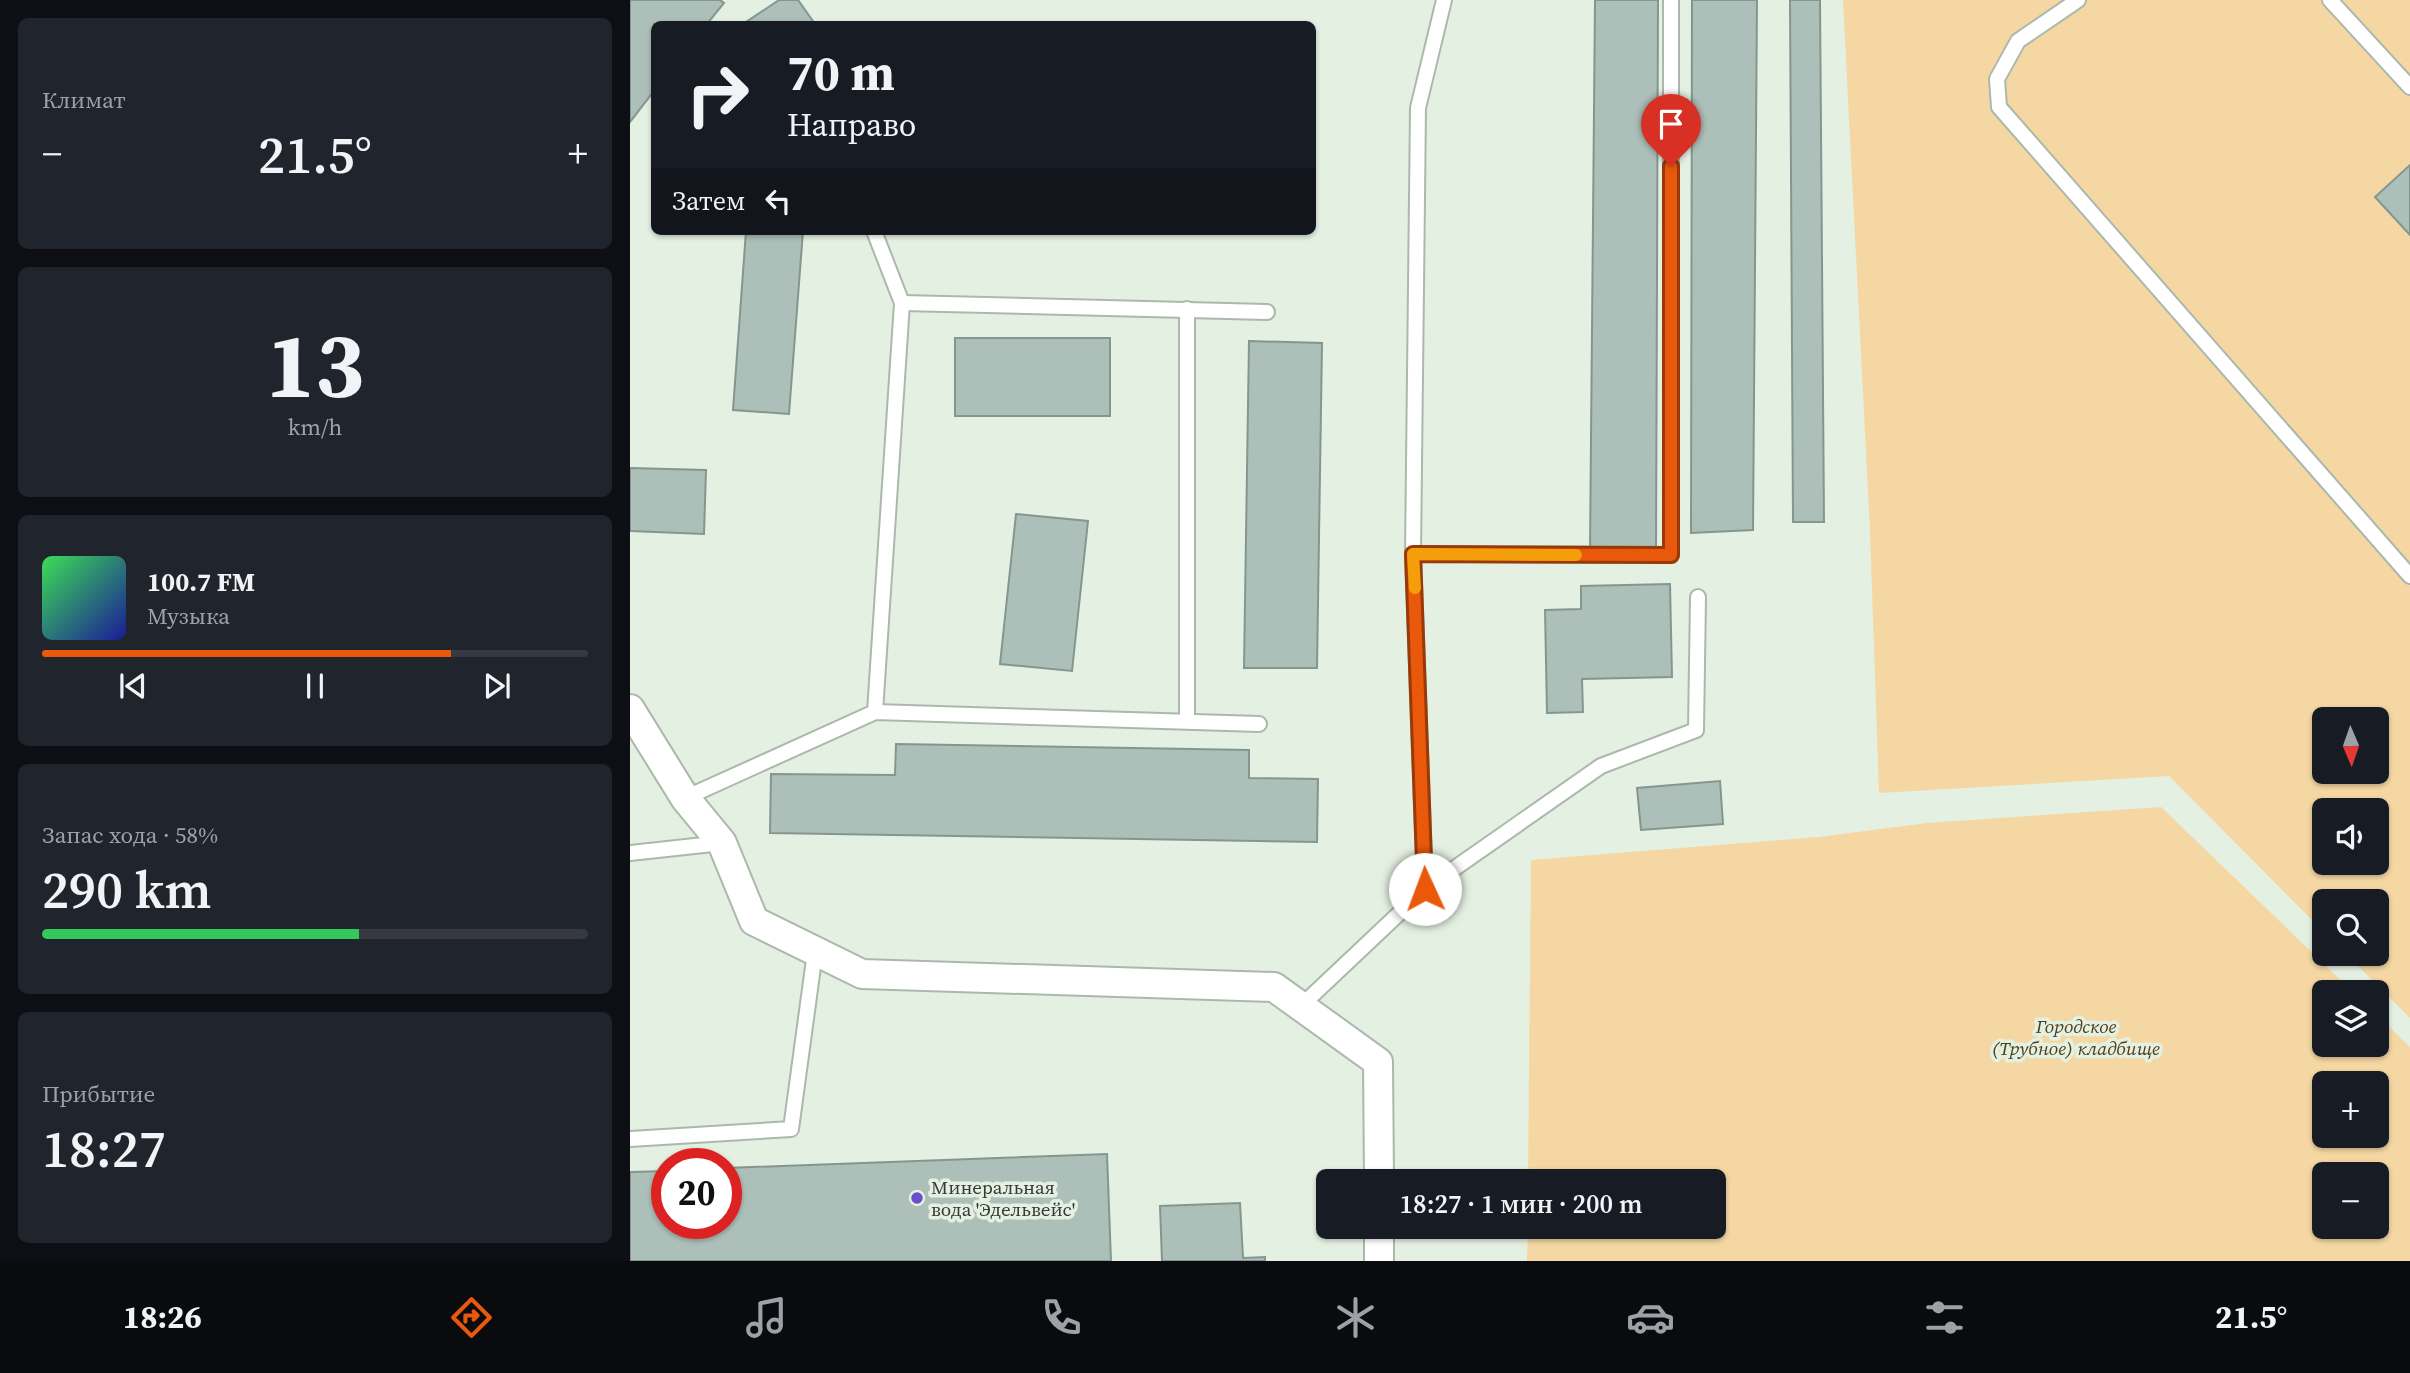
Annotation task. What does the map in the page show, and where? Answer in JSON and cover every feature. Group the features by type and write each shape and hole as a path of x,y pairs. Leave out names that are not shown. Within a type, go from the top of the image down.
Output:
{"street":[{"path":"630,709 685,797 722,843 754,921 862,974 1275,988 1378,1062 1378,1169"},
{"path":"1379,1239 1379,1261"}],"lane":[{"path":"1425,889 1413,554 1418,108 1444,0"},
{"path":"1413,554 1671,555 1671,0"},
{"path":"2078,0 2018,41 1997,79 1999,107 2410,576"},
{"path":"2330,0 2410,87"},
{"path":"875,712 902,303 876,235"},
{"path":"902,303 1267,312"},
{"path":"1187,309 1187,722"},
{"path":"1301,1006 1425,889 1601,766 1696,730 1698,597"},
{"path":"685,797 875,712 1259,724"},
{"path":"630,853 722,843"},
{"path":"630,1139 791,1129 815,951"}],"green space":[{"path":"1843,0 2410,0 2410,1018 2389,997 2389,980 2372,980 2358,966 2389,966 2389,889 2312,889 2312,920 2169,776 1879,793 1870,531"},
{"name":"Городское (Трубное) кладбище","path":"2161,807 2312,952 2312,966 2326,966 2341,980 2312,980 2312,1057 2389,1057 2389,1027 2410,1047 2410,1261 1527,1261 1528,1239 1726,1239 1726,1169 1528,1169 1531,860 1819,837 1927,823"}],"building":[{"path":"630,0 720,0 724,3 709,21 651,21 651,95 630,122"},
{"path":"779,0 798,0 813,21 748,21"},
{"path":"1595,0 1658,0 1656,552 1590,550"},
{"path":"1692,0 1757,0 1753,530 1691,533"},
{"path":"1790,0 1820,0 1824,522 1793,522"},
{"path":"2410,165 2410,235 2375,197"},
{"path":"746,235 803,235 789,414 733,410"},
{"path":"955,338 1110,338 1110,416 955,416"},
{"path":"1249,341 1322,343 1317,668 1244,668"},
{"path":"630,468 706,470 704,534 630,531"},
{"path":"1016,514 1088,521 1072,671 1000,664"},
{"path":"1670,584 1672,677 1582,679 1583,712 1547,713 1545,610 1581,609 1581,586"},
{"path":"896,744 1249,750 1249,778 1318,779 1317,842 770,833 771,774 895,775"},
{"path":"1720,781 1723,824 1641,830 1637,788"},
{"name":"Минеральная вода 'Эдельвейс'","path":"1107,1154 1111,1261 630,1261 630,1172 651,1171 651,1239 742,1239 742,1167"},
{"path":"1240,1203 1243,1258 1265,1257 1265,1261 1162,1261 1160,1206"}],"slow traffic":[{"path":"1415,588 1413,554 1576,555"}],"place":[{"name":"Минеральная вода 'Эдельвейс'","path":"917,1198"}],"route":[{"path":"1425,889 1413,554 1671,555 1671,166"}]}
